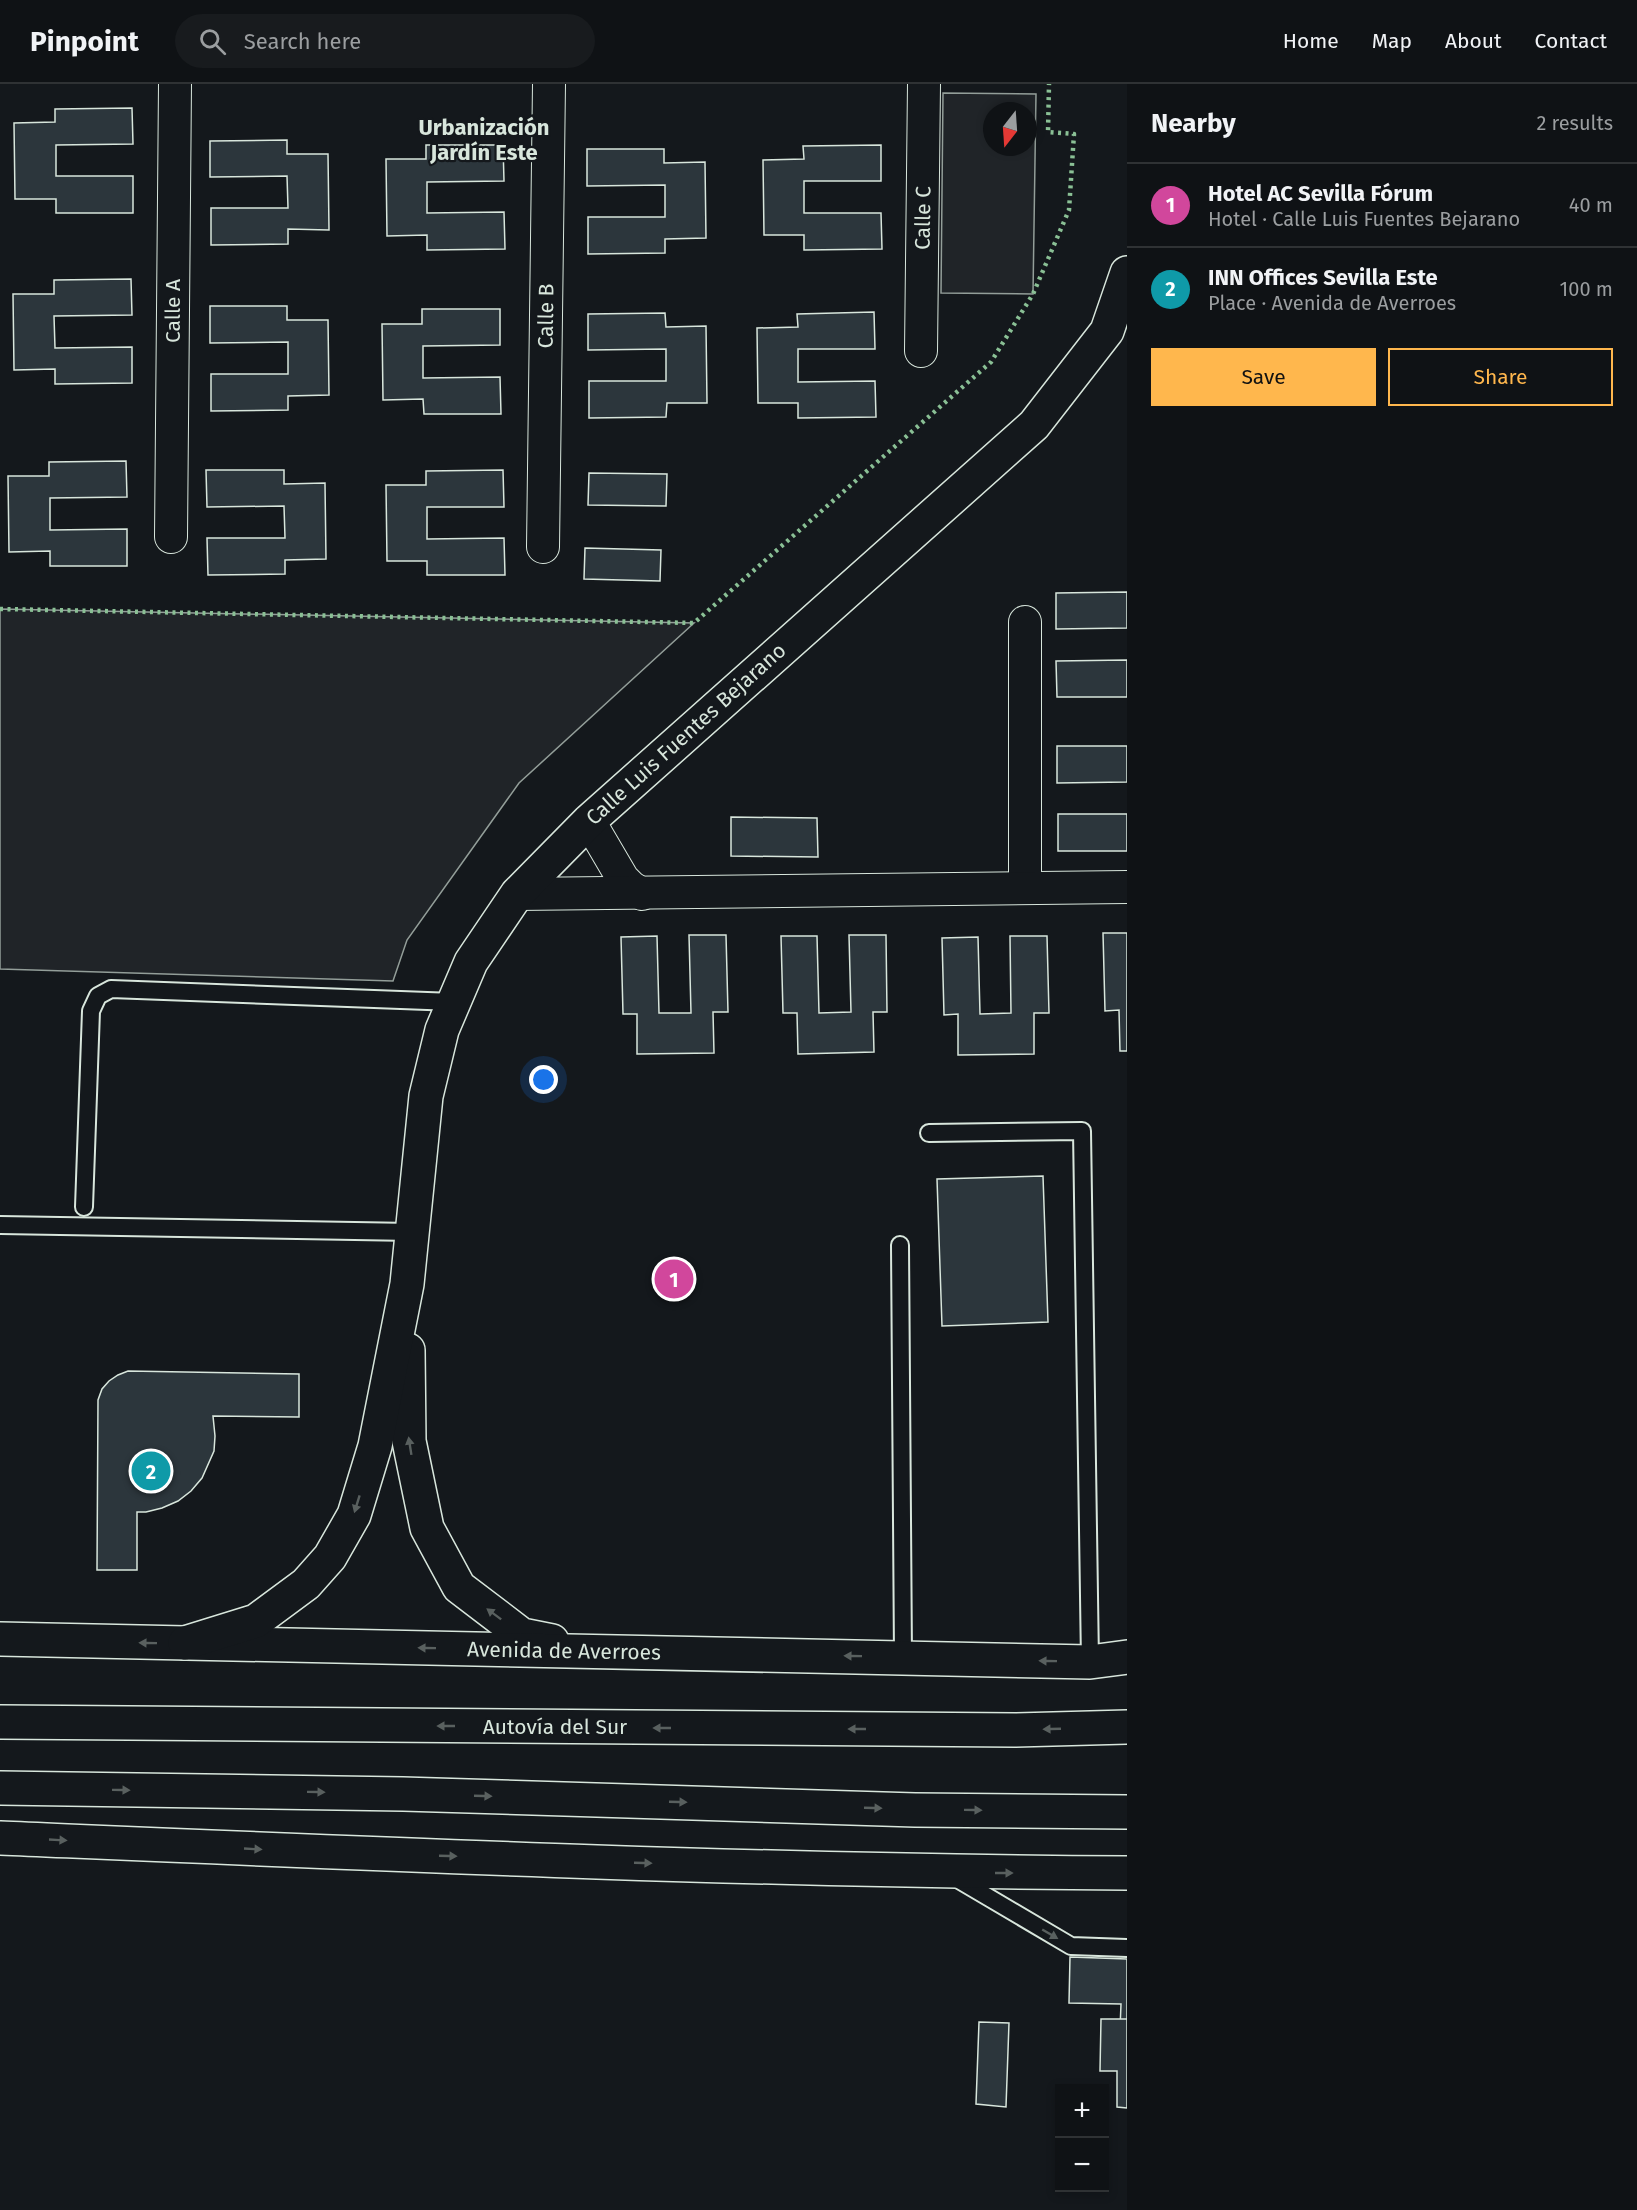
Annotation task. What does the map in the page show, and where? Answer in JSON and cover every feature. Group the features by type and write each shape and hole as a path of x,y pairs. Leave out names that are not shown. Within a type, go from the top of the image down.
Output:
{"main road":[{"name":"Calle Luis Fuentes Bejarano","path":"406,1284 426,1096 442,1030 471,962 517,894 589,820 1034,425 1107,331 1127,273"},
{"path":"185,1644 256,1621 306,1584 330,1557 354,1515 375,1446 406,1284"},
{"path":"406,1284 409,1441 427,1528 459,1587 522,1635 607,1652"},
{"name":"Avenida de Averroes","path":"0,1639 1090,1662 1127,1657"},
{"name":"Autovía del Sur","path":"0,1722 1015,1730 1121,1726"},
{"path":"0,1788 403,1794 915,1810 1127,1812"},
{"path":"0,1838 272,1850 945,1872 1127,1874"}],"street":[{"name":"Calle A","path":"171,537 175,84"},
{"name":"Calle B","path":"543,547 549,84"},
{"name":"Calle C","path":"921,351 924,84"},
{"path":"1025,622 1025,888"},
{"path":"589,820 623,879 642,894"},
{"path":"517,894 1127,887"}],"lane":[{"path":"84,1207 91,1011 98,996 111,989 454,1002"},
{"path":"929,1133 1083,1131 1090,1662"},
{"path":"0,1225 412,1232"},
{"path":"900,1245 903,1657"},
{"path":"945,1872 1071,1946 1127,1948"}],"shaded area":[{"path":"943,93 1036,94 1036,102 983,102 983,156 1035,156 1033,294 941,293"},
{"path":"0,609 694,623 519,783 407,940 393,981 0,969"}],"building":[{"path":"132,108 133,144 56,145 56,176 133,176 133,213 56,213 56,199 15,199 14,123 55,122 55,109"},
{"path":"287,140 287,154 328,154 329,230 288,229 288,244 211,245 211,208 288,208 287,176 210,177 210,141"},
{"path":"426,145 503,145 504,181 427,182 427,213 504,212 505,249 427,250 427,235 387,236 386,159 426,159"},
{"path":"881,145 881,181 804,181 804,213 881,213 882,249 804,250 804,235 764,235 763,160 804,159 803,146"},
{"path":"587,149 664,149 664,163 705,162 706,238 665,239 665,253 588,254 588,217 665,217 665,185 587,186"},
{"path":"131,279 132,315 54,316 55,348 132,347 132,383 55,384 55,369 14,370 13,294 54,294 54,280"},
{"path":"210,306 287,306 287,320 328,320 329,395 288,396 288,410 211,411 211,374 288,374 288,342 210,343"},
{"path":"422,309 500,309 500,345 423,346 423,378 500,377 501,414 424,414 423,399 383,400 382,324 422,324"},
{"path":"874,312 875,349 798,349 798,382 875,381 876,417 798,418 798,403 758,403 757,328 798,327 797,314"},
{"path":"665,313 666,327 706,326 707,403 667,403 666,417 589,418 589,381 666,381 666,349 588,350 588,314"},
{"path":"126,461 127,497 50,498 50,530 127,529 127,566 50,566 50,551 9,552 8,476 49,476 49,462"},
{"path":"206,470 284,470 284,484 325,483 326,559 285,560 285,574 208,575 207,538 285,538 284,506 207,507"},
{"path":"503,470 504,507 427,507 427,539 504,538 505,575 427,575 427,561 387,561 386,485 426,485 426,471"},
{"path":"589,473 667,474 666,506 588,505"},
{"path":"585,548 661,550 660,581 584,579"},
{"path":"1127,592 1127,628 1056,629 1056,593"},
{"path":"1127,660 1127,697 1057,697 1056,661"},
{"path":"1057,746 1127,746 1127,782 1057,783"},
{"path":"1058,814 1127,814 1127,851 1058,851"},
{"path":"731,817 817,818 818,857 731,856"},
{"path":"1103,933 1127,933 1127,1051 1120,1051 1119,1010 1105,1011"},
{"path":"689,935 726,935 728,1012 713,1012 714,1053 637,1054 637,1014 623,1014 621,937 657,936 659,1013 691,1013"},
{"path":"849,935 886,935 887,1012 873,1012 874,1052 798,1054 797,1013 783,1013 781,936 817,936 819,1013 851,1012"},
{"path":"1010,936 1047,936 1049,1013 1034,1013 1034,1054 958,1055 958,1014 944,1015 942,938 978,937 980,1014 1011,1013"},
{"path":"1043,1176 1048,1322 942,1326 937,1179"},
{"path":"128,1371 299,1374 299,1417 213,1416 214,1451 202,1478 178,1501 162,1508 137,1512 137,1570 97,1570 98,1400 102,1389 109,1381"},
{"path":"1070,1957 1127,1959 1127,2030 1120,2029 1121,2004 1069,2003"},
{"path":"1101,2019 1127,2019 1127,2108 1117,2107 1117,2071 1100,2071"},
{"path":"979,2022 1009,2023 1006,2107 976,2104"}],"hedge":[{"path":"0,609 694,623 991,362 1033,294 1069,210 1074,134 1048,132 1049,84"}],"place":[{"name":"Hotel AC Sevilla Fórum","path":"674,1279"},
{"name":"INN Offices Sevilla Este","path":"151,1471"}],"district":[{"name":"Urbanización Jardín Este","path":"484,140"}]}
